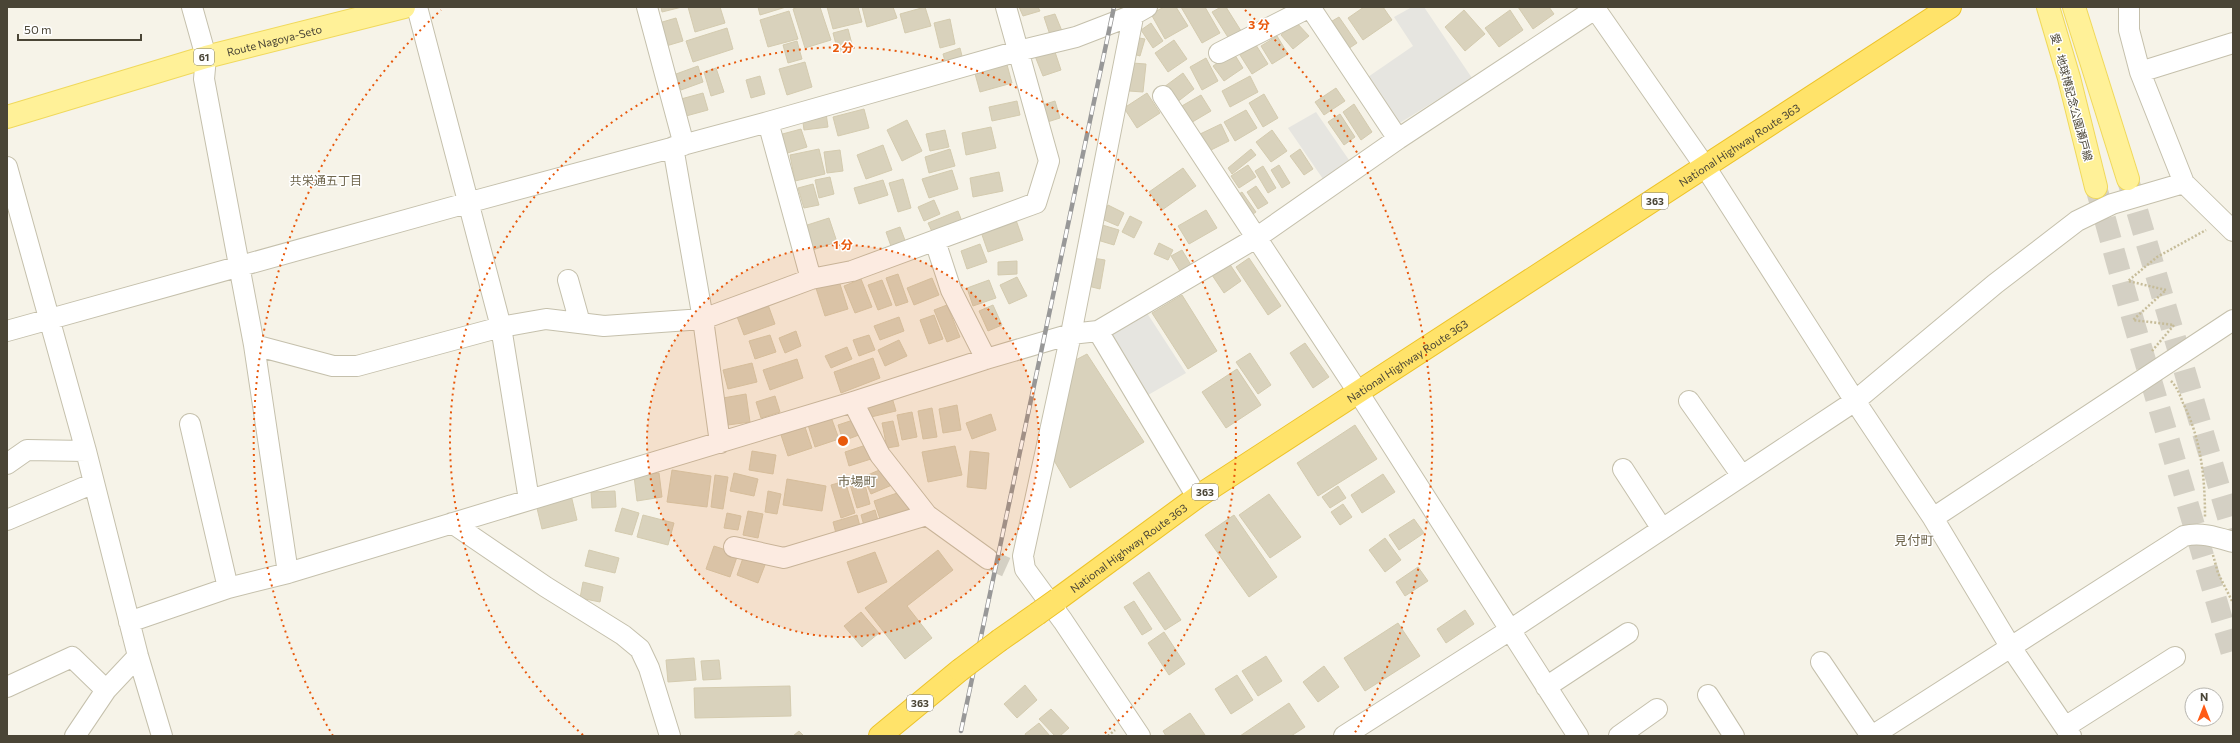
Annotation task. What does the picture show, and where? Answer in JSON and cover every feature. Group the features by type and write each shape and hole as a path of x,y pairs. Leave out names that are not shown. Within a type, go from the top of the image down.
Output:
{"highway":[{"name":"National Highway Route 363","path":"880,736 960,670 1197,497 1706,168 1950,7"}],"main road":[{"name":"Route Nagoya-Seto","path":"7,117 206,57 404,7"},
{"name":"愛・地球博記念公園瀬戸線","path":"2048,7 2069,78 2096,187"},
{"path":"2074,7 2128,178"}],"street":[{"path":"192,7 206,57 204,79 254,345 288,573"},
{"path":"417,7 467,203 501,327 529,500"},
{"path":"647,7 679,146 720,443"},
{"path":"254,345 333,366 357,366 501,327 546,319 604,326 703,319 811,279 852,271 1036,203 1049,161 1006,7"},
{"path":"1219,53 1310,7 1398,138"},
{"path":"2129,7 2129,30 2140,72 2184,183 2228,226"},
{"path":"130,622 228,588 288,573 452,524 853,402 986,359 1071,334 1098,331 1256,238 1398,138 1594,8 1706,168 1855,401 1933,518 2010,646 2068,731 2175,657"},
{"path":"7,331 467,203 768,122 1018,51 1076,37 1138,10"},
{"path":"1138,10 1071,334 1023,556 1024,569 1063,621 1140,736"},
{"path":"2140,72 2233,43"},
{"path":"1164,96 1358,392 1578,736"},
{"path":"768,122 811,279"},
{"path":"7,167 48,320 86,451 138,656 162,736"},
{"path":"1344,736 1510,630 1855,401 1995,284 2077,221 2112,204 2184,183"},
{"path":"935,241 951,290 986,359"},
{"path":"568,280 580,323"},
{"path":"1933,518 2233,320"},
{"path":"1098,331 1197,497"},
{"path":"1689,401 1742,476"},
{"path":"853,402 880,455 927,515 988,559"},
{"path":"190,424 228,588"},
{"path":"7,464 27,450 86,451"},
{"path":"1623,469 1662,529"},
{"path":"7,520 94,484"},
{"path":"734,547 784,558 927,515"},
{"path":"452,524 546,587 623,635 640,649 649,668 670,736"},
{"path":"1821,662 1872,736 2010,646 2184,536 2195,534 2206,535 2233,542"},
{"path":"1546,687 1628,634"},
{"path":"76,736 106,690 138,656"},
{"path":"7,687 72,657 106,690"},
{"path":"1708,695 1734,736"},
{"path":"1619,736 1658,709"}],"path":[{"path":"2228,226 2157,257 2128,281 2166,290 2132,320 2174,325 2148,356 2174,384 2188,411 2201,452 2205,489 2206,535 2218,573 2233,603"}],"shaded area":[{"path":"1412,7 1424,7 1472,78 1395,126 1365,79 1413,46 1394,17"},
{"path":"1316,112 1349,160 1323,179 1288,128"},
{"path":"1145,310 1186,373 1143,398 1105,336"}],"building":[{"path":"661,7 682,7 662,12"},
{"path":"688,7 720,7 725,23 695,32"},
{"path":"758,7 786,7 760,15"},
{"path":"798,7 820,7 831,40 805,48 793,9"},
{"path":"827,7 858,7 862,22 833,29"},
{"path":"862,7 893,7 897,18 867,27"},
{"path":"925,7 931,26 905,33 900,14"},
{"path":"1019,7 1038,7 1040,11 1023,16"},
{"path":"1164,7 1176,7 1188,26 1165,39 1151,14"},
{"path":"1181,7 1205,7 1220,33 1202,43"},
{"path":"1221,7 1226,7 1243,34 1231,42 1212,12"},
{"path":"1364,7 1383,7 1392,20 1363,40 1348,18"},
{"path":"1518,7 1549,7 1554,14 1533,29"},
{"path":"1464,10 1485,34 1465,51 1445,27"},
{"path":"1510,10 1523,30 1499,47 1485,28"},
{"path":"789,11 798,39 768,47 760,20"},
{"path":"1055,14 1062,31 1050,35 1044,17"},
{"path":"1339,17 1357,43 1345,51 1327,24"},
{"path":"676,18 683,41 666,46 659,23"},
{"path":"950,19 955,44 940,48 934,23"},
{"path":"1296,22 1309,36 1293,49 1281,35"},
{"path":"1151,23 1163,41 1153,48 1141,30"},
{"path":"727,28 733,49 693,62 686,41"},
{"path":"848,29 853,48 838,52 833,33"},
{"path":"1277,36 1288,54 1272,64 1261,46"},
{"path":"1134,37 1145,39 1140,56 1130,53"},
{"path":"1174,40 1187,59 1168,72 1155,53"},
{"path":"797,41 802,59 788,63 783,45"},
{"path":"1256,45 1268,64 1252,74 1240,55"},
{"path":"960,48 963,60 946,65 943,54"},
{"path":"1054,49 1061,70 1043,76 1035,56"},
{"path":"1233,52 1243,68 1224,81 1213,66"},
{"path":"1206,58 1218,81 1202,90 1190,67"},
{"path":"1006,61 1012,83 980,92 974,70"},
{"path":"805,62 812,87 787,95 779,69"},
{"path":"1132,63 1146,64 1143,92 1129,91"},
{"path":"698,66 703,82 681,90 676,74"},
{"path":"716,68 724,92 711,96 704,72"},
{"path":"1183,73 1194,89 1176,103 1164,87"},
{"path":"760,76 765,94 751,98 746,80"},
{"path":"1250,76 1258,92 1230,107 1222,91"},
{"path":"1336,88 1345,101 1324,115 1315,102"},
{"path":"703,93 708,110 686,116 681,99"},
{"path":"1147,93 1160,113 1137,128 1124,108"},
{"path":"1264,94 1278,118 1263,127 1249,103"},
{"path":"1201,95 1211,111 1189,124 1180,107"},
{"path":"1017,101 1020,115 992,121 989,107"},
{"path":"1055,101 1060,118 1041,124 1036,107"},
{"path":"1354,104 1372,132 1361,140 1343,112"},
{"path":"864,109 869,128 838,136 833,117"},
{"path":"1246,110 1257,128 1235,141 1224,122"},
{"path":"826,113 828,127 804,130 802,115"},
{"path":"1340,114 1355,137 1344,145 1328,122"},
{"path":"907,120 922,151 902,161 887,130"},
{"path":"1221,124 1229,141 1207,152 1198,135"},
{"path":"991,127 996,148 966,155 962,133"},
{"path":"801,129 807,147 781,155 775,136"},
{"path":"945,130 949,147 930,151 926,134"},
{"path":"1272,130 1287,151 1271,162 1256,142"},
{"path":"883,145 892,170 866,179 857,155"},
{"path":"819,149 825,174 795,181 790,155"},
{"path":"950,149 955,166 929,173 925,157"},
{"path":"1251,149 1256,155 1232,174 1228,168"},
{"path":"1300,149 1313,169 1304,175 1290,156"},
{"path":"840,150 843,171 827,173 824,152"},
{"path":"1248,165 1256,177 1239,188 1231,176"},
{"path":"1279,165 1290,183 1282,188 1271,170"},
{"path":"1263,166 1276,188 1268,193 1255,171"},
{"path":"1183,168 1196,186 1162,210 1149,192"},
{"path":"952,170 958,189 929,198 922,179"},
{"path":"999,172 1003,191 973,197 970,178"},
{"path":"830,177 834,194 819,198 815,180"},
{"path":"903,179 911,208 898,212 889,183"},
{"path":"883,180 888,195 859,204 854,188"},
{"path":"813,184 819,205 804,208 798,188"},
{"path":"1256,186 1268,203 1258,209 1247,192"},
{"path":"1242,192 1256,212 1247,218 1233,198"},
{"path":"934,200 940,214 924,221 918,207"},
{"path":"1108,205 1124,213 1118,226 1102,219"},
{"path":"1206,210 1217,228 1189,244 1178,226"},
{"path":"958,211 963,224 934,236 928,223"},
{"path":"1130,216 1142,222 1134,238 1122,232"},
{"path":"829,218 837,242 806,252 798,228"},
{"path":"1016,220 1023,240 988,252 981,232"},
{"path":"1099,224 1119,230 1114,245 1094,239"},
{"path":"900,227 906,243 892,249 886,232"},
{"path":"1159,243 1173,250 1168,260 1154,254"},
{"path":"980,244 987,262 967,269 961,251"},
{"path":"1182,250 1191,265 1180,271 1171,256"},
{"path":"1093,258 1105,260 1100,289 1088,286"},
{"path":"1249,258 1281,306 1268,315 1236,267"},
{"path":"1017,261 1017,274 998,275 998,262"},
{"path":"1229,263 1241,281 1224,293 1212,275"},
{"path":"898,274 908,302 896,306 886,278"},
{"path":"1017,277 1027,296 1009,304 1000,285"},
{"path":"838,278 848,309 825,316 815,285"},
{"path":"932,278 939,295 914,305 907,288"},
{"path":"861,279 872,307 855,313 844,286"},
{"path":"882,280 892,305 878,310 868,285"},
{"path":"989,280 996,298 973,306 967,288"},
{"path":"1182,295 1217,351 1188,369 1152,313"},
{"path":"767,302 775,324 744,335 736,314"},
{"path":"947,305 960,337 947,342 934,310"},
{"path":"993,305 1002,325 988,331 979,311"},
{"path":"934,315 943,339 929,344 920,320"},
{"path":"899,317 904,331 880,340 874,326"},
{"path":"796,331 801,346 785,353 779,338"},
{"path":"770,335 776,352 755,359 749,341"},
{"path":"869,335 875,350 859,356 853,340"},
{"path":"899,340 907,356 885,366 878,350"},
{"path":"1305,343 1329,377 1313,388 1290,353"},
{"path":"847,347 852,359 831,368 825,356"},
{"path":"1250,353 1271,385 1258,394 1236,362"},
{"path":"1087,354 1144,442 1070,488 1052,457 1066,365"},
{"path":"873,358 880,378 841,393 834,372"},
{"path":"797,359 803,378 770,390 763,370"},
{"path":"752,363 757,382 728,389 723,370"},
{"path":"1237,369 1261,405 1226,428 1202,392"},
{"path":"746,394 750,422 728,425 723,398"},
{"path":"891,394 896,411 871,417 866,401"},
{"path":"775,396 780,412 761,418 756,402"},
{"path":"957,405 961,430 943,433 939,409"},
{"path":"932,408 937,437 923,439 918,411"},
{"path":"912,412 917,437 902,440 897,415"},
{"path":"991,414 996,430 972,439 966,423"},
{"path":"831,417 839,439 815,447 808,425"},
{"path":"853,420 859,435 843,441 838,425"},
{"path":"893,421 899,446 887,448 882,423"},
{"path":"1355,425 1377,459 1318,496 1297,463"},
{"path":"805,427 812,448 788,456 781,435"},
{"path":"866,445 871,459 849,466 845,452"},
{"path":"955,446 962,475 928,482 922,452"},
{"path":"752,451 776,455 773,474 749,470"},
{"path":"970,451 989,453 986,489 967,487"},
{"path":"884,468 892,485 871,494 863,477"},
{"path":"672,470 711,476 707,507 667,502"},
{"path":"659,473 662,497 637,501 634,476"},
{"path":"734,473 758,479 754,496 730,491"},
{"path":"1383,474 1395,492 1362,513 1351,495"},
{"path":"715,475 728,477 723,509 711,507"},
{"path":"863,477 870,504 857,508 849,481"},
{"path":"787,479 826,486 822,511 783,505"},
{"path":"845,481 855,513 841,518 831,485"},
{"path":"1338,486 1346,498 1330,508 1322,497"},
{"path":"615,491 616,507 592,508 591,492"},
{"path":"768,491 781,494 777,514 765,512"},
{"path":"903,491 909,509 880,519 874,501"},
{"path":"1269,494 1301,537 1270,558 1239,515"},
{"path":"571,495 577,520 542,529 536,504"},
{"path":"1343,504 1352,517 1340,525 1331,512"},
{"path":"622,508 639,513 632,535 615,531"},
{"path":"875,510 879,524 865,529 861,515"},
{"path":"748,511 763,514 758,538 743,535"},
{"path":"727,513 741,516 738,530 724,528"},
{"path":"643,515 674,523 668,545 637,537"},
{"path":"857,515 861,530 837,537 833,522"},
{"path":"1234,515 1277,577 1249,597 1205,535"},
{"path":"1414,519 1424,533 1399,550 1389,535"},
{"path":"1385,538 1401,560 1385,572 1369,550"},
{"path":"714,546 738,554 730,577 706,569"},
{"path":"589,550 619,558 615,573 585,566"},
{"path":"938,550 953,570 907,606 932,638 905,659 865,608"},
{"path":"875,552 887,582 858,593 847,562"},
{"path":"743,558 765,565 758,583 737,575"},
{"path":"1418,567 1428,581 1405,596 1396,582"},
{"path":"1149,572 1181,620 1165,630 1133,583"},
{"path":"583,582 603,587 600,602 580,598"},
{"path":"1134,601 1152,629 1142,635 1124,607"},
{"path":"1465,610 1474,624 1446,643 1437,629"},
{"path":"861,612 879,633 862,647 844,626"},
{"path":"1398,623 1420,656 1365,691 1344,658"},
{"path":"1164,632 1185,664 1169,675 1148,643"},
{"path":"1266,656 1282,681 1258,696 1242,671"},
{"path":"694,658 696,680 668,682 666,660"},
{"path":"719,660 721,679 703,680 701,661"},
{"path":"1324,666 1339,687 1318,702 1303,682"},
{"path":"1237,675 1253,700 1231,714 1215,689"},
{"path":"1025,685 1037,700 1017,718 1004,704"},
{"path":"790,686 791,716 695,718 694,688"},
{"path":"1289,703 1305,727 1291,736 1240,736"},
{"path":"1051,709 1069,728 1060,736 1055,736 1039,719"},
{"path":"1190,713 1205,735 1166,736 1163,731"},
{"path":"1039,723 1050,736 1026,736 1025,734"},
{"path":"799,731 804,736 793,736"}],"tunnel":[{"path":"2128,180 2233,534"},
{"path":"2096,187 2133,320 2233,657"},
{"path":"988,559 1008,568"}],"railway":[{"path":"961,731 1114,7"}],"district":[{"name":"共栄通五丁目","path":"326,180"},
{"name":"市場町","path":"857,481"},
{"name":"見付町","path":"1914,540"}]}
